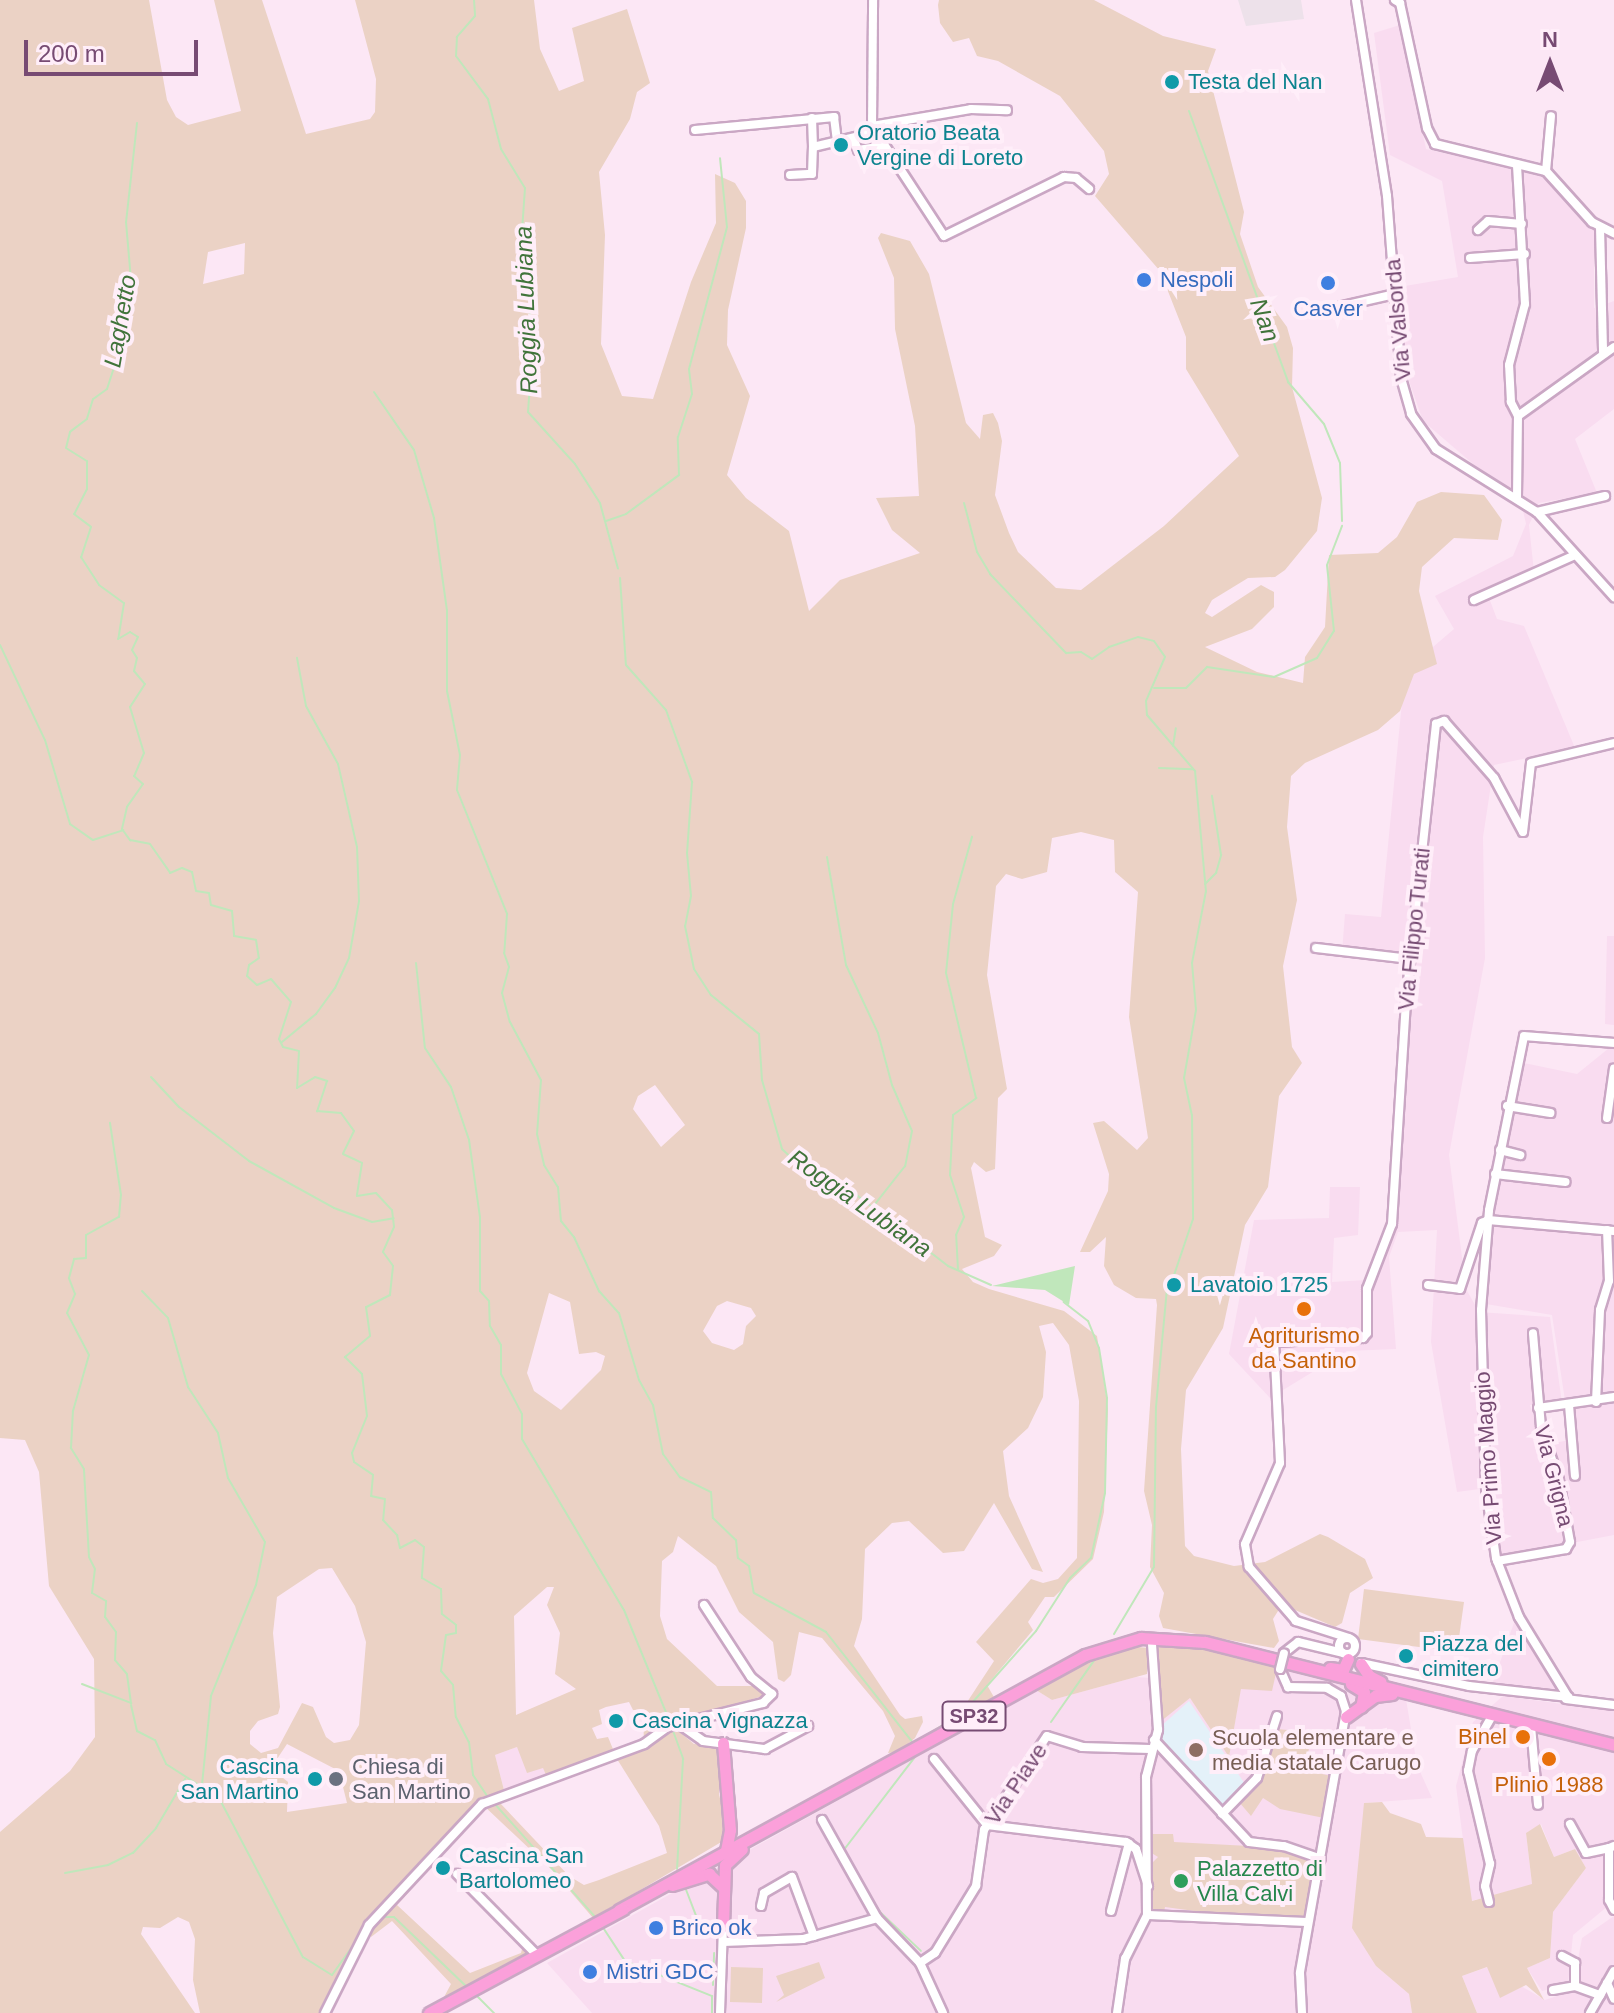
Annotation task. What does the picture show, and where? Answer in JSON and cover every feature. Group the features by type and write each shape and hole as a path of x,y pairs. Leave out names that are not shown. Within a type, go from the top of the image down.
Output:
{"main road":[{"name":"SP32","path":"426,2013 479,1987 1085,1655 1167,1636 1285,1662 1614,1745"},
{"path":"1285,1662 1341,1670 1342,1652"},
{"path":"1361,1664 1369,1676 1407,1694"},
{"path":"1306,1668 1362,1688 1361,1707"},
{"path":"1346,1717 1381,1694 1407,1694"},
{"path":"723,1743 723,1792 730,1821 726,1850"},
{"name":"SP32","path":"619,1910 742,1849 812,1805"},
{"path":"730,1821 746,1832 780,1821"},
{"path":"723,1926 726,1863 742,1849"},
{"path":"672,1885 709,1874 723,1887"}],"street":[{"path":"873,0 872,126 944,236 1064,177 1076,178 1089,189"},
{"name":"Via Valsorda","path":"1356,0 1387,196 1401,378 1411,414 1436,449 1537,512 1614,597"},
{"path":"1395,0 1400,3 1427,128 1435,144 1546,171 1600,227 1614,233"},
{"path":"813,147 853,138 872,126 971,109 1007,110"},
{"path":"1546,171 1551,116"},
{"path":"695,130 834,117 837,142"},
{"path":"790,175 812,174 812,118"},
{"path":"853,138 858,150 883,146"},
{"path":"1517,164 1525,254 1525,304 1509,365 1511,402 1518,416 1517,497"},
{"path":"1478,230 1488,221 1522,224"},
{"path":"1600,227 1603,354"},
{"path":"1470,258 1525,254"},
{"path":"1316,312 1395,294"},
{"path":"1518,416 1614,347"},
{"path":"1537,512 1605,496"},
{"path":"1474,600 1575,555"},
{"name":"Via Filippo Turati","path":"1331,1633 1296,1621 1258,1580 1245,1555 1280,1457 1273,1345 1366,1335 1367,1289 1392,1224 1410,959 1437,722 1445,723 1500,786 1523,832 1531,763 1614,743"},
{"path":"1316,948 1410,959"},
{"path":"1488,1220 1507,1106 1524,1036 1614,1043"},
{"path":"1607,1118 1614,1068"},
{"path":"1507,1106 1550,1113"},
{"path":"1500,1150 1520,1155"},
{"path":"1495,1174 1566,1182"},
{"path":"1428,1285 1460,1289 1482,1223 1488,1220 1611,1231 1609,1281 1600,1310 1596,1402"},
{"name":"Via Primo Maggio","path":"1488,1220 1481,1310 1486,1489 1497,1561 1519,1617 1565,1685 1566,1699"},
{"name":"Via Grigna","path":"1497,1561 1569,1545 1559,1480 1538,1408 1533,1333"},
{"path":"1538,1408 1614,1397"},
{"path":"1569,1405 1575,1476"},
{"path":"325,2013 368,1927 492,1801 644,1744 679,1724 763,1703 772,1694 751,1677 704,1605"},
{"path":"1331,1633 1349,1638 1356,1647 1361,1664"},
{"path":"1331,1633 1342,1652"},
{"path":"1342,1652 1349,1638"},
{"path":"1117,2013 1125,1959 1147,1915 1152,1745 1158,1724 1146,1641"},
{"path":"1302,2013 1299,1983 1308,1922 1346,1717 1337,1693 1327,1688 1290,1688 1282,1681 1285,1662 1298,1642 1342,1652 1361,1664 1614,1705"},
{"path":"1342,1652 1356,1647"},
{"path":"1222,1814 1257,1778 1277,1716"},
{"path":"1489,1902 1485,1886 1490,1864 1468,1771 1472,1751 1492,1716"},
{"path":"679,1724 697,1739 774,1747 808,1726"},
{"path":"1531,1726 1538,1805"},
{"name":"Via Piave","path":"920,1963 935,1953 979,1880 987,1825 1047,1736 1082,1747 1152,1745"},
{"path":"1152,1745 1252,1844 1287,1846 1321,1859"},
{"path":"934,1759 987,1825 1129,1843 1138,1851 1148,1886"},
{"path":"822,1820 877,1918 920,1963 943,2013"},
{"path":"1570,1824 1586,1853 1612,1847 1613,1909"},
{"path":"1111,1911 1129,1843"},
{"path":"457,1874 537,1955"},
{"path":"761,1906 764,1893 792,1877 814,1936"},
{"path":"1147,1915 1308,1922"},
{"path":"723,1942 814,1936 877,1918"},
{"path":"720,2013 723,1926"},
{"path":"1562,1956 1575,1963 1575,1986"},
{"path":"1586,2013 1614,1971"},
{"path":"1607,1983 1614,1999"},
{"path":"1553,1990 1575,1986 1600,1995"}],"shaded area":[{"path":"0,0 149,0 167,100 176,117 188,125 241,111 214,0 262,0 306,134 370,119 375,112 376,79 355,0 534,0 540,49 559,91 584,81 572,28 627,9 650,83 637,92 630,119 599,172 605,235 601,344 622,396 653,399 691,282 716,223 715,174 735,183 746,201 746,228 728,310 727,345 750,396 727,475 746,498 789,531 809,611 840,580 920,553 892,530 876,498 919,496 915,426 895,329 894,278 878,238 881,233 910,241 929,274 966,423 980,439 983,415 993,413 998,423 1002,441 995,495 1009,533 1018,552 1056,588 1081,590 1164,526 1239,456 1186,369 1186,337 1160,271 1095,196 1109,174 1104,151 1060,96 998,61 977,56 969,38 953,42 940,23 938,5 939,0 1094,0 1163,36 1216,49 1208,71 1244,212 1240,234 1258,287 1287,327 1293,348 1292,387 1322,498 1317,531 1285,570 1275,577 1248,578 1212,600 1205,613 1212,617 1261,585 1274,592 1274,607 1252,629 1205,647 1257,672 1303,683 1305,657 1325,627 1329,555 1378,553 1397,537 1417,502 1441,492 1484,495 1502,520 1498,540 1454,538 1422,567 1419,591 1437,664 1414,674 1400,711 1378,730 1305,763 1291,776 1287,827 1297,900 1283,966 1292,1047 1302,1063 1279,1096 1268,1187 1245,1225 1223,1328 1186,1390 1181,1449 1185,1546 1194,1556 1234,1566 1265,1562 1320,1534 1328,1537 1365,1559 1373,1578 1350,1593 1342,1623 1335,1627 1295,1610 1278,1611 1273,1619 1279,1641 1274,1648 1163,1628 1159,1616 1164,1593 1150,1567 1152,1525 1144,1491 1156,1299 1136,1298 1114,1285 1104,1266 1106,1237 1090,1252 1080,1252 1108,1191 1109,1174 1093,1123 1104,1121 1137,1150 1148,1138 1129,1017 1138,892 1115,872 1114,840 1081,832 1052,838 1047,872 1022,879 1006,874 996,886 987,975 1007,1089 998,1098 995,1169 986,1172 974,1162 971,1168 985,1237 1002,1245 994,1256 962,1269 973,1282 989,1289 1064,1311 1097,1336 1108,1409 1104,1512 1093,1559 1054,1597 1045,1597 1028,1622 1033,1630 987,1685 995,1699 956,1719 994,1661 976,1642 1031,1579 1043,1583 1058,1579 1077,1558 1079,1401 1069,1345 1053,1323 1039,1326 1046,1352 1043,1397 1028,1428 1003,1451 1009,1496 1043,1572 1032,1569 994,1503 964,1551 943,1553 909,1521 892,1523 865,1549 862,1619 854,1646 900,1715 905,1719 922,1716 923,1722 915,1738 898,1752 888,1753 895,1736 883,1711 822,1638 799,1632 791,1675 784,1682 778,1679 773,1642 739,1612 716,1566 678,1536 673,1552 662,1561 660,1616 667,1639 717,1686 758,1686 767,1695 674,1722 658,1712 665,1724 644,1744 643,1710 633,1710 629,1702 606,1707 599,1710 602,1724 592,1728 597,1739 608,1737 615,1754 549,1782 543,1768 527,1773 517,1747 495,1755 505,1794 484,1800 412,1879 417,1883 397,1905 470,1973 521,1953 523,1945 529,1953 521,1960 443,1999 451,1984 392,1921 371,1937 368,1926 320,2013 200,2013 193,1980 195,1939 189,1922 178,1917 160,1928 143,1927 141,1934 195,2013 0,2013 0,1832 70,1771 95,1737 94,1659 49,1586 39,1472 25,1440 0,1438","holes":["245,243 244,274 203,284 208,252","655,1085 685,1125 661,1147 633,1109 638,1096","549,1293 570,1302 579,1354 596,1352 605,1356 601,1370 561,1410 534,1391 527,1373","727,1301 751,1308 756,1316 746,1326 743,1344 734,1350 712,1343 703,1331 717,1306","332,1568 355,1606 366,1642 359,1725 350,1740 334,1743 326,1737 313,1707 302,1703 278,1748 261,1753 250,1744 250,1731 258,1721 278,1714 280,1707 273,1633 277,1597 319,1569","547,1587 554,1587 547,1605 560,1633 555,1674 576,1689 516,1715 514,1616","287,1744 339,1771 347,1803 287,1812 288,1782 271,1768"]},
{"path":"1238,0 1301,0 1304,19 1246,26"},
{"path":"1400,25 1426,149 1545,176 1594,224 1594,308 1614,301 1614,409 1575,439 1597,493 1539,503 1529,525 1534,572 1489,598 1497,619 1524,626 1575,748 1494,765 1483,837 1485,958 1449,1155 1466,1289 1479,1312 1550,1317 1562,1403 1530,1405 1554,1477 1565,1545 1499,1556 1487,1488 1457,1492 1431,1342 1437,1230 1398,1232 1389,1257 1396,1349 1347,1351 1270,1398 1229,1354 1254,1220 1329,1218 1330,1187 1360,1187 1358,1235 1334,1238 1332,1282 1366,1280 1388,1225 1408,958 1342,952 1345,914 1381,917 1405,671 1454,629 1435,596 1513,556 1526,524 1522,506 1423,421 1408,378 1399,287 1458,277 1442,181 1390,155 1374,33"},
{"path":"1607,936 1614,936 1614,1025 1605,1024"},
{"path":"1614,1044 1614,1535 1572,1543 1547,1444 1571,1440 1552,1315 1486,1304 1485,1263 1519,1062 1577,1074"},
{"path":"1075,1266 1069,1305 1045,1290 992,1286"},
{"path":"1364,1589 1464,1602 1457,1652 1358,1639"},
{"path":"1515,1620 1563,1690 1556,1694 1493,1682"},
{"path":"1157,1643 1200,1644 1278,1664 1272,1691 1241,1689 1229,1757 1190,1698 1160,1722"},
{"path":"1138,1647 1149,1648 1147,1674 1052,1700 1036,1690 1092,1659"},
{"path":"1278,1664 1406,1699 1417,1765 1432,1798 1364,1803 1376,1966 1409,1994 1412,2013 592,2013 547,1963 1036,1690 1052,1700 1136,1677 1150,1678 1156,1722 1190,1698 1229,1756 1241,1688"},
{"path":"1503,1696 1614,1711 1614,1901 1573,1935 1568,1984 1542,1991 1527,1968 1550,1958 1553,1912 1586,1868 1575,1849 1554,1857 1541,1824 1526,1833 1532,1885 1471,1901 1456,1786 1473,1722"},
{"name":"Scuola elementare e media statale Carugo","path":"1189,1701 1247,1787 1223,1809 1160,1737 1160,1727"},
{"path":"676,1729 694,1744 715,1745 720,1752 719,1794 727,1830 723,1841 593,1918 552,1870 482,1804 500,1803 569,1876 584,1885 599,1880 667,1853 659,1826 617,1759"},
{"path":"1276,1729 1312,1732 1305,1770 1331,1776 1324,1818 1280,1809 1263,1798 1251,1816 1239,1802 1267,1766"},
{"path":"517,1747 543,1767 549,1782 505,1794 495,1755"},
{"path":"1382,1802 1390,1813 1421,1824 1426,1837 1463,1838 1472,1901 1532,1884 1526,1833 1540,1824 1554,1857 1575,1849 1586,1868 1553,1912 1550,1958 1527,1968 1544,2000 1526,1985 1500,1998 1487,1967 1462,1976 1477,2013 1412,2013 1409,1994 1376,1966 1352,1928 1364,1803"},
{"path":"1150,1834 1173,1834 1174,1842 1284,1848 1314,1860 1306,1916 1232,1916 1165,1907 1164,1912 1152,1911 1151,1864 1158,1857 1150,1852"},
{"path":"1614,1916 1614,2013 1477,2013 1462,1976 1488,1967 1545,2000 1572,1991 1582,1938"},
{"path":"819,1962 825,1978 776,2002 784,1995 776,1976"},
{"path":"731,1967 763,1968 762,2003 730,2002"}],"waterway":[{"name":"Roggia Lubiana","path":"474,0 475,16 457,37 456,56 488,99 501,149 525,188 520,259 529,294 532,354 528,412 575,464 600,503 618,569"},
{"name":"Nan","path":"1189,111 1288,382 1324,424 1340,463 1342,521"},
{"name":"Laghetto","path":"137,123 126,222 131,280 121,302 120,349 107,389 93,399 87,419 70,432 66,448 87,461 87,489 74,514 91,527 81,557 99,585 124,603 118,639 130,632 138,637 132,650 137,658 134,671 145,684 130,707 144,753 134,776 143,784 127,807 122,829 130,840 150,844 170,873 182,868 192,872 196,891 209,893 211,905 232,911 234,936 256,940 259,958 249,965 247,976 257,985 271,979 291,1002 279,1039 283,1047 299,1051 297,1088 315,1077 327,1081 317,1111 341,1113 354,1131 343,1154 362,1163 357,1196 376,1193 392,1210 394,1227 383,1252 393,1266 390,1295 366,1307 370,1336 345,1357 362,1374 367,1416 352,1453 354,1462 373,1475 371,1496 385,1499 383,1520 397,1535 400,1548 415,1540 424,1547 422,1578 441,1589 442,1614 456,1625 456,1633 446,1635 441,1671 453,1685 456,1717 469,1742 473,1775 489,1799"},
{"path":"606,521 626,514 679,475 678,437 692,394 689,369 727,227 720,158"},
{"path":"374,392 414,450 434,518 447,610 447,691 460,755 457,790 507,914 504,953 509,967 502,993 510,1022 541,1080 537,1134 544,1165 558,1187 561,1221 574,1237 599,1291 619,1313 639,1380 653,1405 663,1454 680,1477 711,1492 713,1518 736,1540 738,1558 749,1566 754,1593 826,1632 913,1743 963,1713 1036,1631 1070,1578 1091,1558 1105,1493 1107,1398 1099,1348 1088,1321 1064,1302"},
{"path":"964,503 977,552 990,574 1066,653 1081,652 1092,659 1109,647 1138,637 1154,641 1165,657 1146,701 1147,715 1195,771 1206,891 1192,963 1196,1010 1184,1078 1192,1115 1193,1219 1172,1281"},
{"name":"Nan","path":"1154,688 1186,688 1207,667 1274,677 1317,658 1334,631 1327,565 1342,526"},
{"name":"Roggia Lubiana","path":"620,578 626,665 666,710 692,782 687,853 691,896 685,926 694,969 711,995 759,1034 762,1080 782,1149 796,1162 845,1186 948,1266 991,1285"},
{"path":"0,645 45,740 70,824 93,840 123,830"},
{"path":"282,1042 316,1014 335,988 349,958 359,901 357,847 338,764 306,706 297,658"},
{"path":"1173,746 1176,728"},
{"path":"1159,768 1193,769"},
{"path":"1205,884 1216,873 1221,855 1212,796"},
{"path":"958,1270 956,1235 964,1217 950,1175 953,1115 976,1098 946,973 953,904 972,837"},
{"path":"827,857 846,965 878,1033 892,1085 912,1131 905,1166 872,1208"},
{"path":"416,963 425,1048 451,1087 469,1140 480,1217 480,1291 489,1301 490,1326 501,1345 501,1374 522,1414 522,1439 624,1610 670,1722"},
{"path":"151,1077 179,1107 249,1161 334,1208 372,1222 394,1218"},
{"path":"82,1684 131,1703 127,1674 115,1660 116,1632 105,1617 106,1601 92,1593 95,1569 89,1557 84,1469 71,1448 73,1411 89,1355 67,1313 75,1294 69,1278 74,1259 86,1258 86,1235 119,1217 121,1195 110,1123"},
{"path":"1114,1634 1154,1567 1156,1407 1167,1288"},
{"path":"142,1291 168,1318 188,1387 218,1433 228,1478 265,1542 256,1585 211,1696 202,1784"},
{"path":"1051,1722 1098,1655"},
{"path":"131,1705 137,1731 155,1740 166,1764 219,1798 303,1957 332,1975 357,1940"},
{"path":"672,1728 683,1759 677,1869"},
{"path":"843,1851 918,1753"},
{"path":"65,1873 108,1865 133,1853 156,1828 185,1779"},
{"name":"Laghetto","path":"494,1803 596,1918"},
{"path":"862,1884 881,1913 921,1951"},
{"path":"685,1887 699,1923"},
{"path":"371,1929 383,1917 394,1917 467,1987"},
{"name":"Laghetto","path":"602,1926 625,1961 712,1996 712,2013"},
{"path":"713,1985 714,1953"},
{"path":"475,1994 494,2013"},
{"path":"940,1997 949,2013"}],"place":[{"name":"Testa del Nan","path":"1172,82"},
{"name":"Oratorio Beata Vergine di Loreto","path":"841,145"},
{"name":"Nespoli","path":"1144,280"},
{"name":"Casver","path":"1328,283"},
{"name":"Lavatoio 1725","path":"1174,1285"},
{"name":"Agriturismo da Santino","path":"1304,1309"},
{"name":"Piazza del cimitero","path":"1406,1656"},
{"name":"Cascina Vignazza","path":"616,1721"},
{"name":"Binel","path":"1523,1737"},
{"name":"Scuola elementare e media statale Carugo","path":"1196,1750"},
{"name":"Plinio 1988","path":"1549,1759"},
{"name":"Cascina San Martino","path":"315,1779"},
{"name":"Chiesa di San Martino","path":"336,1779"},
{"name":"Cascina San Bartolomeo","path":"443,1868"},
{"name":"Palazzetto di Villa Calvi","path":"1181,1881"},
{"name":"Brico ok","path":"656,1928"},
{"name":"Mistri GDC","path":"590,1972"}]}
